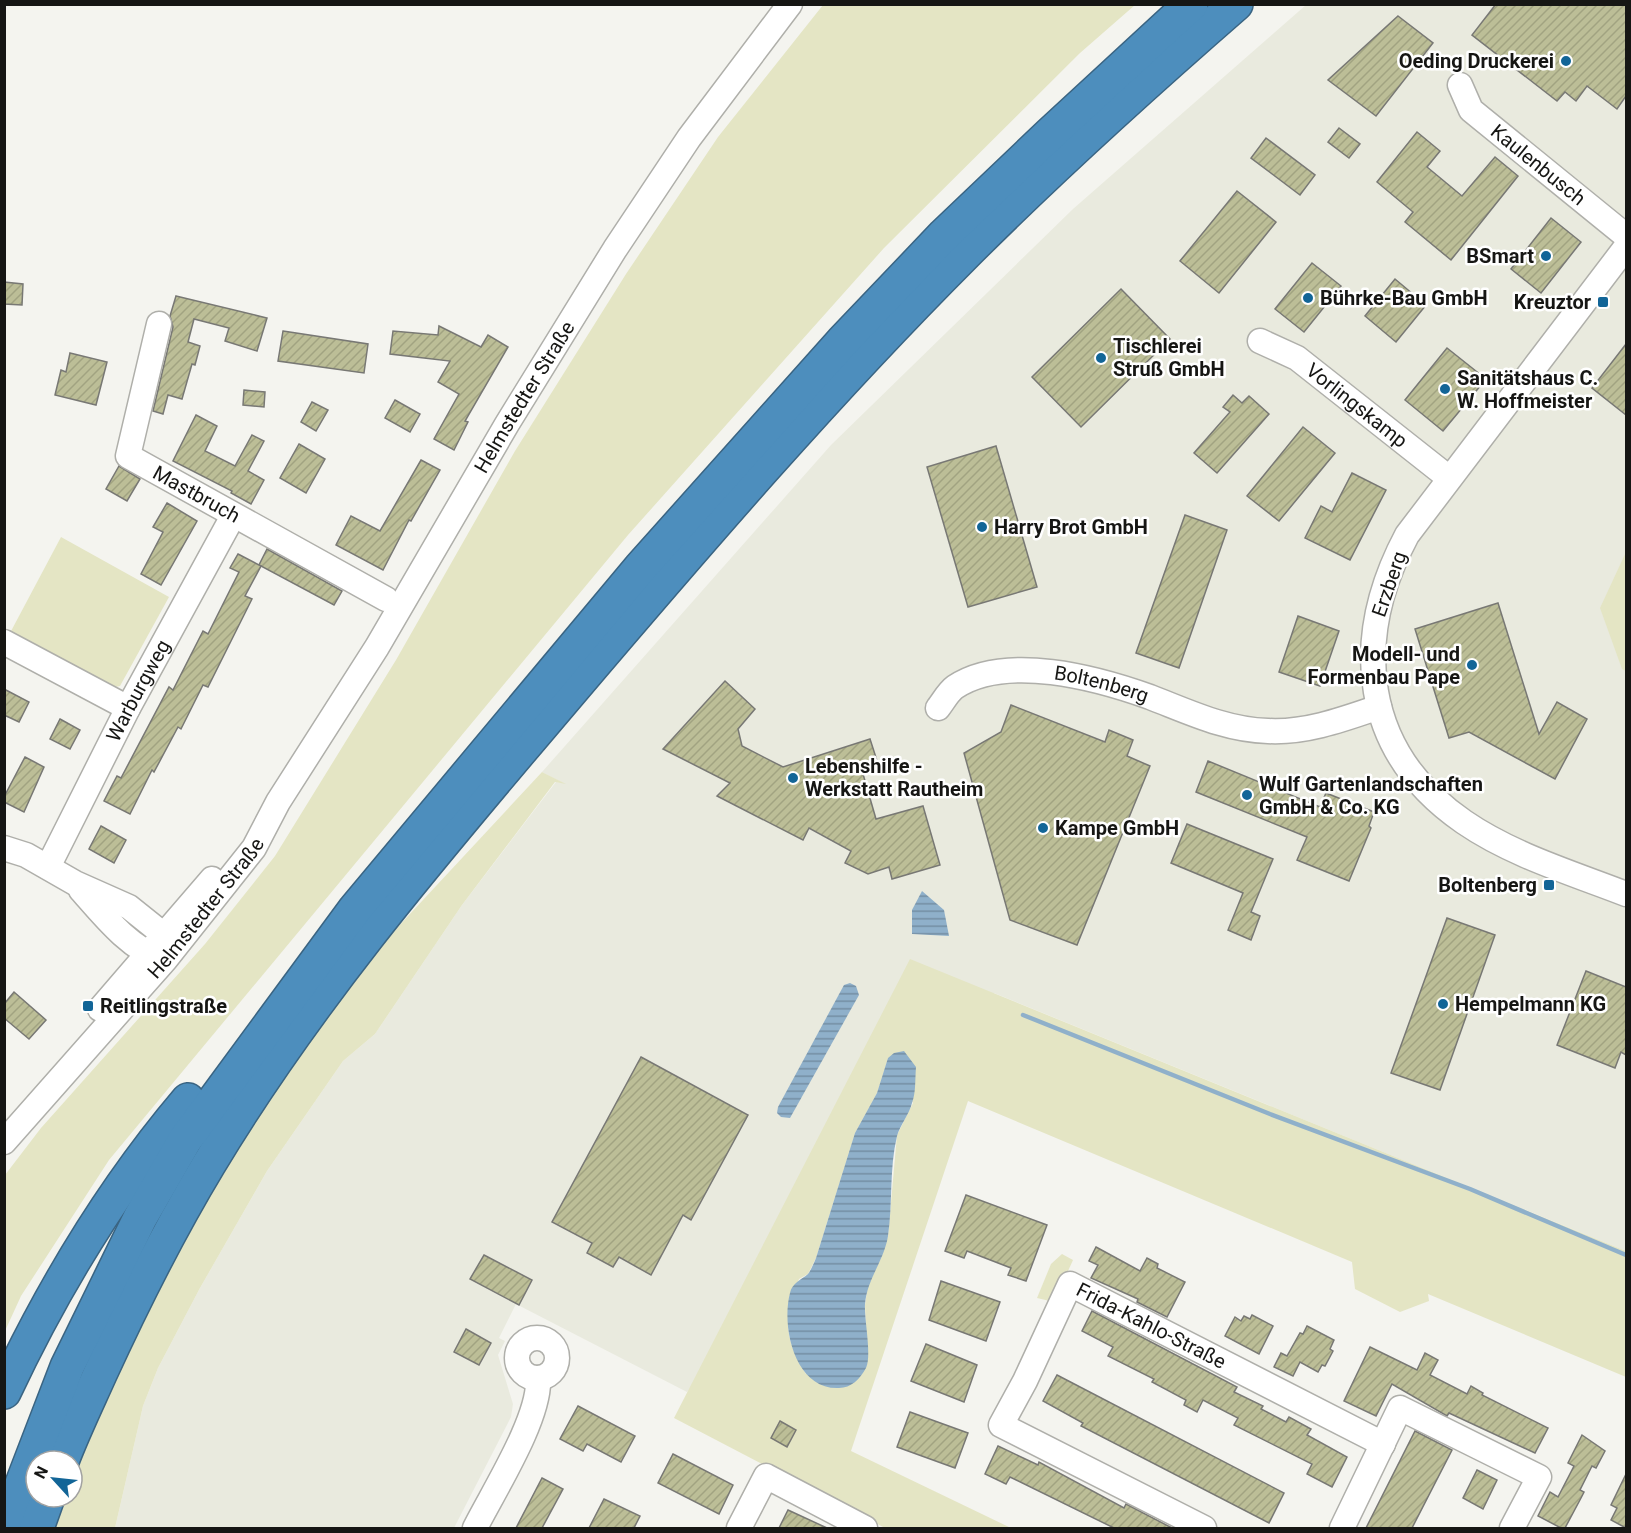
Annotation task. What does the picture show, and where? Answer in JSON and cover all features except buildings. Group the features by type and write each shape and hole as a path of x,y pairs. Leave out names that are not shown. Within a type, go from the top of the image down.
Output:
{"highway":[{"path":"5,1528 67,1367 140,1218 185,1140 278,1010 355,909 517,712 764,427 944,235 1191,4"},
{"path":"67,1449 129,1311 211,1161 266,1076 324,997 466,815 661,586 870,353 964,254 1236,4"},
{"path":"4,1392 52,1301 129,1178 186,1103 230,1053 278,1010"},
{"path":"37,1528 44,1509"}],"street":[{"name":"Helmstedter Straße","path":"4,1119 156,957 254,848 278,802 355,684 507,424 615,249 689,138 790,4"},
{"name":"Kaulenbusch","path":"1460,85 1471,110 1626,236"},
{"name":"Erzberg","path":"1626,247 1407,535 1397,555 1378,609 1372,658 1379,706 1403,760 1421,783 1462,820 1501,843 1626,894"},
{"name":"Mastbruch","path":"159,324 128,456 386,599"},
{"name":"Vorlingskamp","path":"1260,341 1298,358 1449,478"},
{"name":"Warburgweg","path":"48,867 128,708 233,516"},
{"path":"4,642 128,708"},
{"name":"Boltenberg","path":"938,708 954,687 985,674 1010,669 1094,680 1228,726 1269,732 1309,728 1379,706"},
{"name":"Helmstedter Straße","path":"164,935 278,802"},
{"path":"4,848 26,855 75,883 129,907 164,935 156,957 110,922 75,883"},
{"name":"Helmstedter Straße","path":"4,1142 156,957"},
{"name":"Frida-Kahlo-Straße","path":"1204,1528 1001,1425 1025,1381 1070,1284 1383,1444"},
{"path":"475,1528 532,1415 539,1388 538,1378"},
{"path":"1342,1528 1400,1408 1539,1477 1512,1528"},
{"path":"739,1528 766,1476 865,1528"}],"shaded area":[{"path":"1306,5 1626,5 1626,1251 994,993 687,1392 516,1304 499,1338 505,1341 498,1355 513,1404 511,1417 454,1528 115,1528 143,1406 158,1368 200,1288 267,1171 343,1061 375,1034 462,905 556,782 563,783 542,772 831,445 1073,209"}],"green space":[{"path":"823,5 1135,5 1080,53 884,248 628,535 109,1160 21,1296 5,1331 5,1175 41,1128 205,944 275,856 396,660 515,451 626,274 718,137"},
{"path":"61,537 169,597 120,686 106,689 10,633"},
{"path":"1626,552 1626,671 1622,669 1600,608"},
{"path":"542,772 566,784 555,782 462,905 375,1034 343,1061 267,1171 200,1288 158,1368 143,1406 115,1528 54,1528 61,1509 84,1509 83,1449 90,1430 201,1200 355,973"},
{"path":"910,959 1626,1251 1626,1377 1428,1294 1429,1301 1400,1312 1355,1289 1352,1262 968,1101 851,1451 1011,1528 885,1528 674,1418","holes":["888,1058 913,1103 897,1135 888,1236 881,1258 868,1284 865,1305 867,1366 806,1374 798,1361 790,1338 788,1328 791,1306 799,1279 808,1274 816,1258 855,1133 877,1093"]},
{"path":"1062,1254 1073,1260 1054,1302 1037,1298 1051,1264"}],"water":[{"path":"922,891 944,910 949,936 912,934 912,910"},
{"path":"850,983 856,986 859,995 790,1118 781,1117 777,1113 778,1107 844,985"},
{"path":"904,1051 916,1067 915,1090 911,1107 898,1132 895,1148 886,1245 866,1295 868,1362 861,1376 851,1385 843,1388 824,1386 812,1379 802,1368 795,1354 788,1322 790,1293 795,1284 808,1274 815,1260 855,1133 877,1093 888,1058 894,1053"}],"waterway":[{"path":"1023,1015 1270,1114 1470,1189 1626,1255"}],"place":[{"name":"Oeding Druckerei","path":"1566,61"},
{"name":"BSmart","path":"1546,256"},
{"name":"Bührke-Bau GmbH","path":"1308,298"},
{"name":"Kreuztor","path":"1603,302"},
{"name":"Tischlerei Struß GmbH","path":"1101,358"},
{"name":"Sanitätshaus C. W. Hoffmeister","path":"1445,389"},
{"name":"Harry Brot GmbH","path":"982,527"},
{"name":"Modell- und Formenbau Pape","path":"1472,665"},
{"name":"Lebenshilfe - Werkstatt Rautheim","path":"793,778"},
{"name":"Wulf Gartenlandschaften GmbH & Co. KG","path":"1247,795"},
{"name":"Kampe GmbH","path":"1043,828"},
{"name":"Boltenberg","path":"1549,885"},
{"name":"Hempelmann KG","path":"1443,1004"},
{"name":"Reitlingstraße","path":"88,1006"}]}
